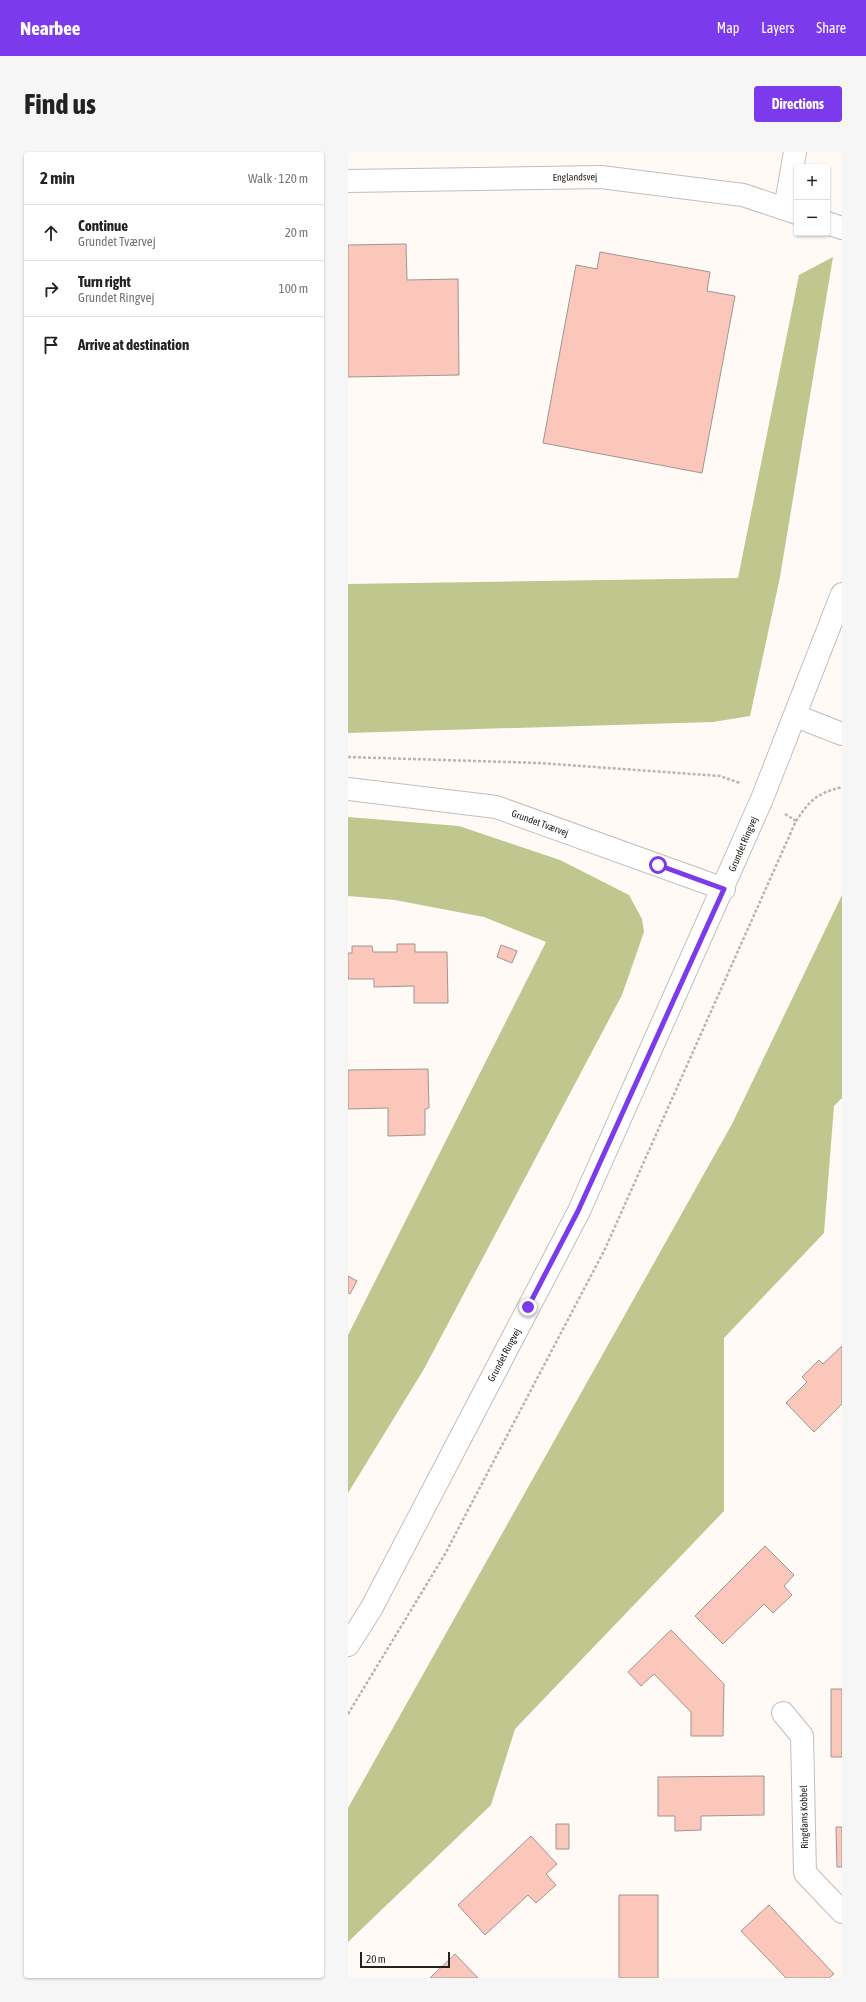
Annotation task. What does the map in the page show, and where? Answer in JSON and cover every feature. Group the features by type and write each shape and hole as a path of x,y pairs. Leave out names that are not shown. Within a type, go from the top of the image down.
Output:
{"street":[{"path":"791,211 794,152"},
{"name":"Englandsvej","path":"348,181 600,177 743,195 791,211"},
{"path":"830,224 842,228"},
{"name":"Grundet Ringvej","path":"348,1645 371,1609 578,1211 724,889 796,716 842,594"},
{"path":"796,716 842,734"},
{"name":"Grundet Tværvej","path":"348,788 496,807 724,889"},
{"name":"Ringdams Kobbel","path":"783,1713 802,1736 805,1873 842,1912"}],"path":[{"path":"348,757 539,762 720,776 747,785 762,799 796,821"},
{"path":"348,1714 445,1554 605,1249 796,821 810,801 826,792 842,787"}],"green space":[{"path":"833,257 780,577 750,716 713,722 348,733 348,584 738,578 799,275"},
{"path":"348,817 459,826 560,860 629,895 642,919 644,932 622,995 424,1369 348,1493 348,1335 546,942 484,917 395,900 348,896"},
{"path":"842,895 842,1098 834,1106 824,1233 724,1338 724,1511 515,1729 491,1805 348,1942 348,1808 732,1124"}],"building":[{"path":"406,244 407,280 458,279 459,375 348,377 348,245"},
{"path":"600,252 710,272 707,291 735,296 702,473 543,443 576,265 597,269"},
{"path":"397,944 415,944 415,952 447,952 448,1003 414,1003 414,986 374,987 374,979 348,979 348,953 352,953 352,946 372,946 373,952 397,952"},
{"path":"501,945 517,951 512,963 497,957"},
{"path":"428,1069 429,1108 425,1109 425,1135 388,1136 388,1108 348,1109 348,1070"},
{"path":"348,1276 357,1281 350,1294 348,1293"},
{"path":"842,1346 842,1404 814,1432 786,1403 807,1382 802,1377 819,1360 823,1364"},
{"path":"765,1546 794,1575 784,1586 792,1595 773,1613 764,1604 723,1644 695,1616"},
{"path":"671,1630 724,1684 723,1736 691,1736 691,1712 654,1674 641,1686 628,1672"},
{"path":"831,1689 842,1689 842,1757 831,1757"},
{"path":"764,1776 764,1815 701,1816 701,1830 675,1831 675,1816 658,1816 658,1777"},
{"path":"556,1824 569,1824 569,1849 556,1849"},
{"path":"836,1827 842,1827 842,1867 837,1867"},
{"path":"531,1836 557,1864 546,1874 556,1885 536,1903 528,1895 485,1935 458,1905"},
{"path":"619,1895 658,1895 658,1978 619,1978"},
{"path":"769,1905 834,1974 829,1978 786,1978 741,1931"},
{"path":"455,1954 478,1978 430,1978"}],"route":[{"path":"528,1307 578,1211 724,889 658,865"}]}
